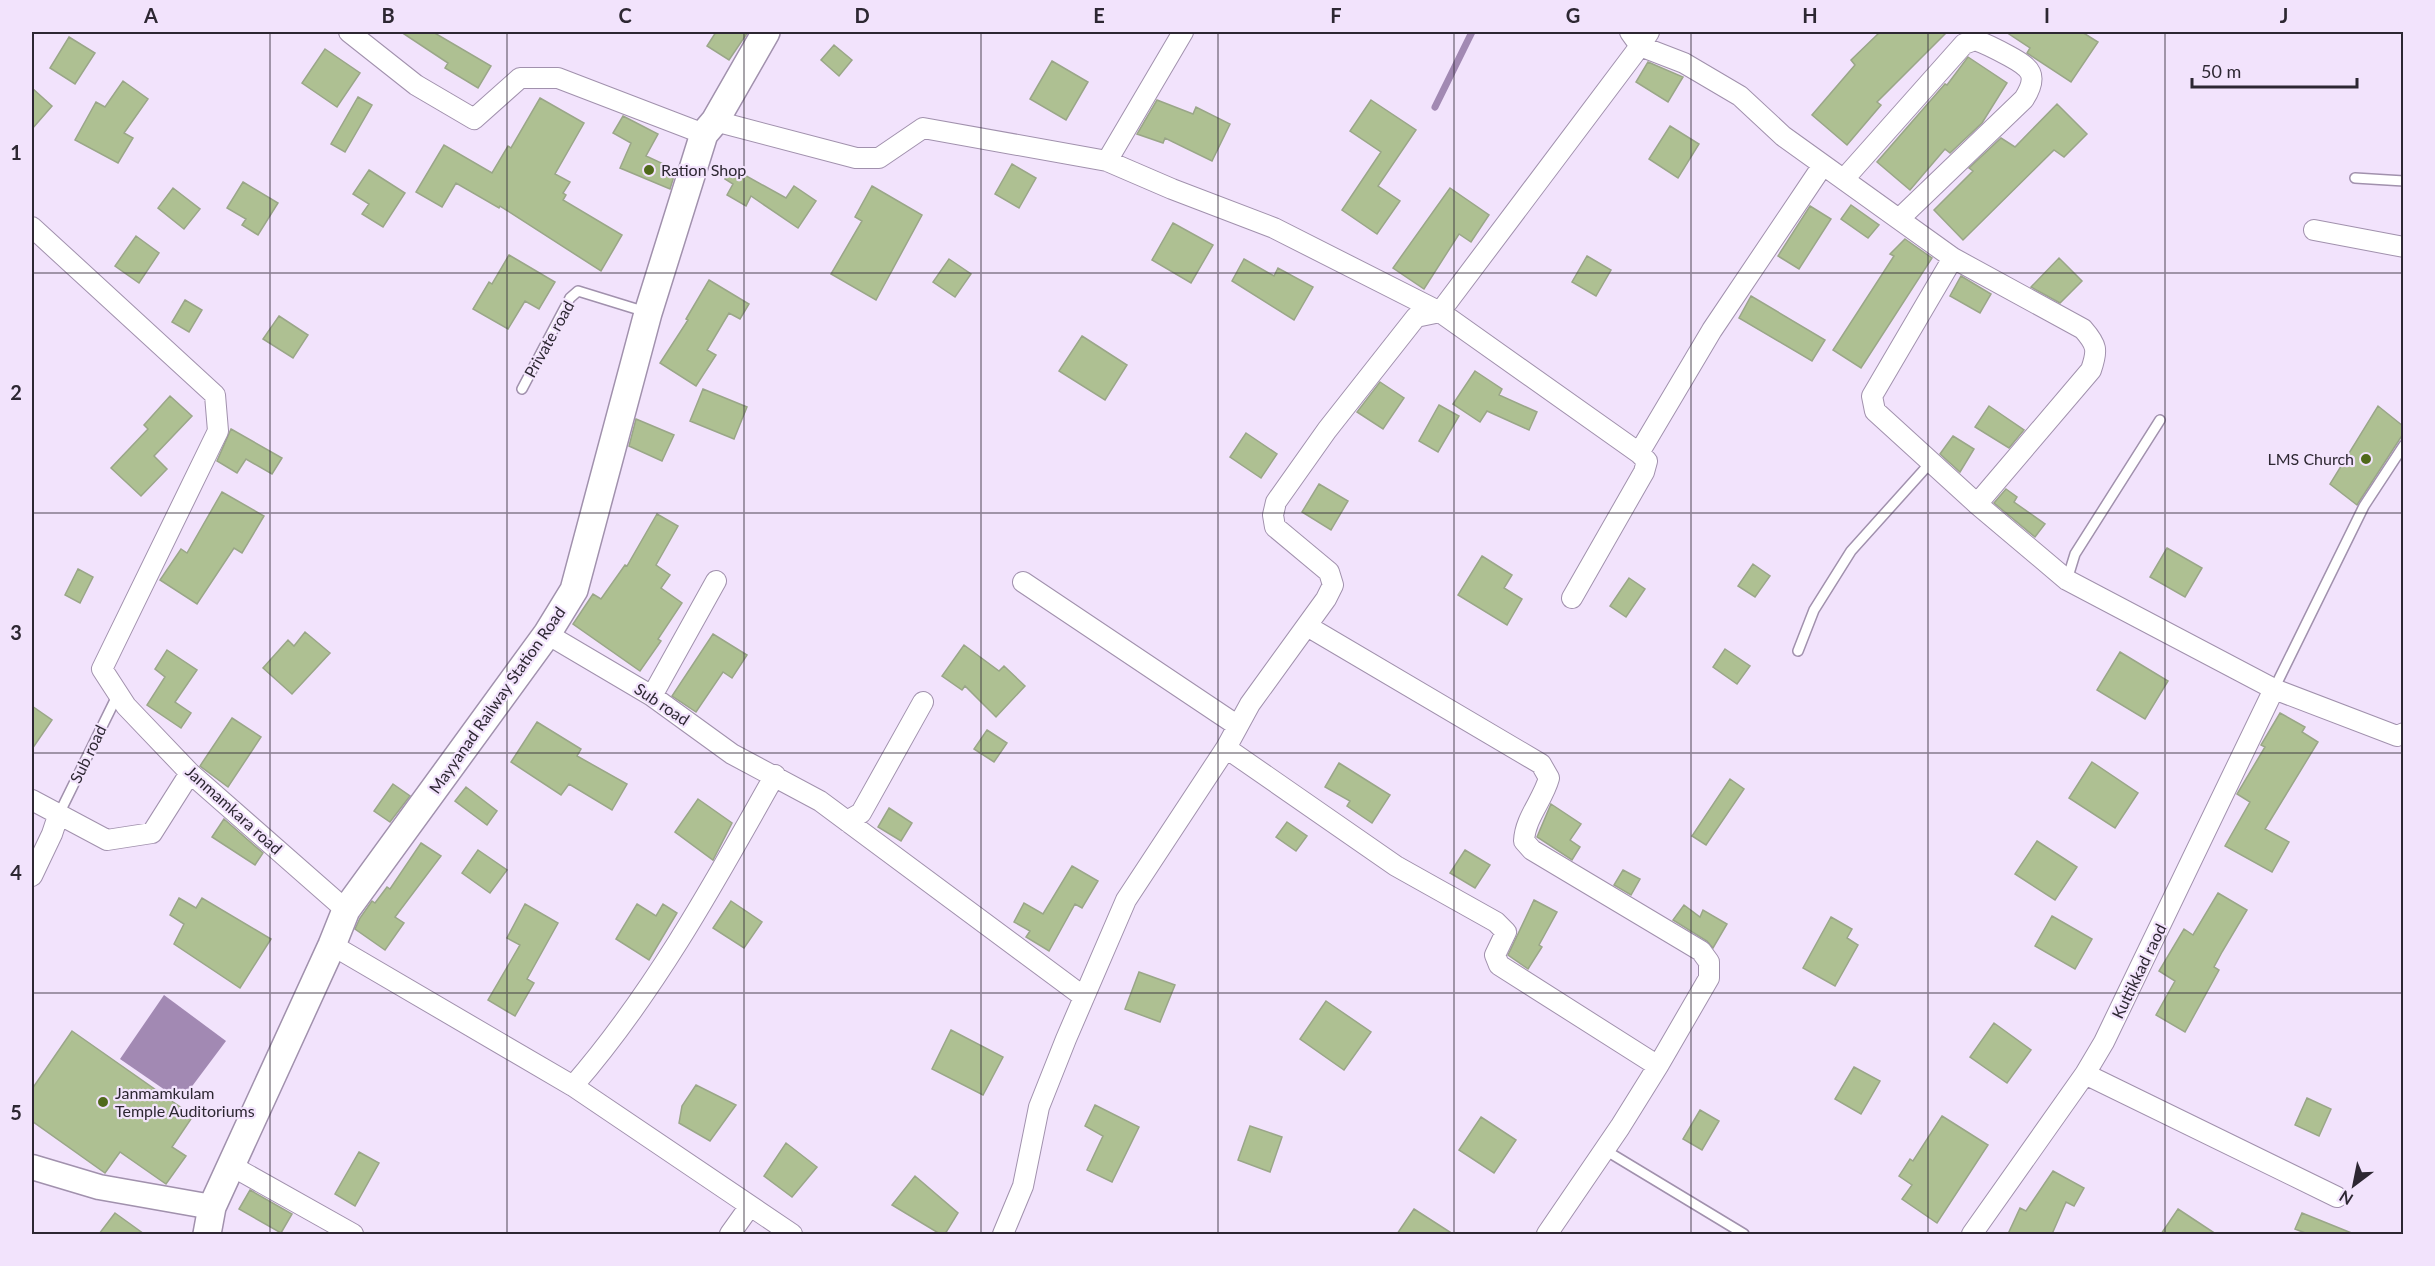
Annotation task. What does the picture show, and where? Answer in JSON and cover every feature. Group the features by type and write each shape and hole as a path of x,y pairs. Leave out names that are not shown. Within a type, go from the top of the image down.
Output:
{"main road":[{"name":"Mayyanad Railway Station Road","path":"207,1234 212,1208 230,1165 346,910 548,634 574,590 648,312 710,128 766,32"}],"street":[{"path":"349,32 416,85 474,119 520,78 558,78 710,128 856,158 879,158 923,128 1107,161 1274,228 1440,312 1639,453 1647,461 1644,472 1572,598"},
{"path":"1107,161 1184,32"},
{"path":"1002,1234 1023,1186 1039,1107 1126,900 1226,748 1250,704 1326,599 1333,585 1329,572 1275,527 1273,515 1276,502 1327,430 1416,317 1440,312 1640,36 1740,96 1783,136 1953,258 2083,329 2094,342 2096,354 2091,370 1977,504"},
{"path":"1844,179 1964,44 1975,40 2027,66 2032,75 2031,87 2024,99 1899,219"},
{"path":"1639,453 1712,330 1823,165"},
{"name":"Janmamkara road","path":"32,226 215,395 218,431 102,669 122,699 190,773 346,910"},
{"path":"2314,230 2403,247"},
{"path":"1953,258 1872,396 1875,411 1977,504 2067,580 2274,689 2397,736 2403,733"},
{"path":"652,696 716,581"},
{"path":"1023,582 1238,726"},
{"path":"1307,626 1541,764 1549,778 1545,791 1525,828 1524,841 1532,850 1701,951 1709,962 1709,978 1658,1066 1605,1150 1546,1234"},
{"name":"Sub road","path":"548,634 652,696 732,754 820,801 1084,997"},
{"name":"Kuttikkad raod","path":"1972,1234 2085,1074 2104,1042 2274,689"},
{"path":"847,821 861,813 923,702"},
{"path":"1226,748 1396,866 1496,922 1506,932 1495,955 1499,965 1658,1066"},
{"path":"32,800 106,840 152,833 190,773"},
{"path":"573,1086 601,1054 643,995 775,776"},
{"path":"32,876 58,816"},
{"path":"332,945 573,1086 792,1234"},
{"path":"2085,1074 2337,1197"},
{"path":"230,1165 353,1234"},
{"path":"32,1167 99,1187 212,1208"},
{"path":"730,1234 750,1206"}],"lane":[{"path":"2355,178 2403,181"},
{"name":"Private road","path":"522,389 570,298 578,291 648,312"},
{"path":"2067,580 2075,554 2160,420"},
{"path":"2274,689 2364,506 2403,445"},
{"path":"1798,651 1814,610 1851,551 1931,462"},
{"name":"Sub road","path":"58,816 122,699"},
{"path":"1605,1150 1744,1234"}],"shaded area":[{"path":"164,995 226,1041 181,1101 120,1059"}],"building":[{"path":"401,32 433,32 491,66 478,88 445,68 448,63"},
{"path":"716,32 748,32 729,60 707,46"},
{"path":"1880,32 1947,32 1877,102 1881,105 1847,145 1812,115 1855,65 1851,60"},
{"path":"2006,32 2082,32 2098,42 2071,82 2027,53 2030,48"},
{"path":"69,37 95,53 75,84 50,68"},
{"path":"834,45 852,60 839,76 821,60"},
{"path":"325,49 360,73 337,107 302,83"},
{"path":"1968,57 2007,83 1982,123 1950,153 1945,149 1910,190 1877,162 1945,84 1947,85"},
{"path":"1052,61 1088,82 1066,120 1030,99"},
{"path":"1648,62 1683,77 1668,102 1636,82"},
{"path":"123,81 148,99 124,133 133,138 118,163 75,140 96,102 105,107"},
{"path":"32,88 52,106 32,129"},
{"path":"358,97 372,105 345,152 331,144"},
{"path":"540,98 584,123 555,174 570,182 563,193 566,195 563,200 622,235 601,271 500,206 499,208 456,183 442,207 416,192 444,145 492,173 508,146 511,148"},
{"path":"1157,100 1193,114 1196,107 1230,124 1212,161 1165,138 1163,143 1137,134"},
{"path":"1371,100 1416,130 1378,186 1400,201 1377,234 1342,210 1381,152 1350,131"},
{"path":"2057,104 2087,134 2064,157 2054,150 1963,240 1934,210 1973,171 1969,168 2001,138 2015,147"},
{"path":"623,116 658,134 646,156 676,170 670,189 620,168 631,143 613,133"},
{"path":"1670,126 1699,144 1678,178 1649,159"},
{"path":"1012,164 1036,178 1019,208 995,194"},
{"path":"732,168 786,198 794,186 816,201 798,228 751,196 746,206 727,195 733,184 725,179"},
{"path":"369,170 405,193 383,227 362,214 369,204 353,194"},
{"path":"243,182 278,203 258,235 242,225 246,219 227,208"},
{"path":"872,186 922,215 876,300 831,274 862,221 855,217"},
{"path":"173,188 200,209 184,229 158,208"},
{"path":"1450,188 1489,215 1471,242 1459,234 1424,289 1393,268"},
{"path":"1851,205 1879,225 1868,238 1841,219"},
{"path":"1810,206 1831,219 1799,269 1778,256"},
{"path":"1173,223 1213,245 1191,283 1152,260"},
{"path":"136,236 159,253 139,283 115,266"},
{"path":"1905,239 1932,258 1861,368 1833,350 1894,256 1890,254"},
{"path":"509,255 555,282 539,309 525,301 508,329 473,309 489,282 492,284"},
{"path":"1587,256 1611,270 1596,296 1572,282"},
{"path":"2059,258 2082,281 2060,303 2031,287"},
{"path":"949,259 971,274 955,297 933,282"},
{"path":"1244,259 1274,276 1278,268 1313,287 1294,320 1232,281"},
{"path":"1961,276 1991,294 1980,313 1950,296"},
{"path":"709,280 749,304 740,319 729,313 707,350 716,355 696,386 660,363 688,320 686,319"},
{"path":"1751,296 1825,340 1812,361 1739,318"},
{"path":"185,300 202,310 189,332 172,322"},
{"path":"279,316 308,335 293,358 263,339"},
{"path":"1082,336 1127,365 1105,400 1059,371"},
{"path":"1475,371 1502,389 1499,395 1537,412 1529,430 1487,411 1480,422 1453,404"},
{"path":"1380,382 1404,398 1383,429 1357,412"},
{"path":"703,389 747,407 734,439 690,421"},
{"path":"170,396 192,416 154,456 167,469 141,496 111,468 148,429 144,425"},
{"path":"1439,405 1459,416 1438,452 1419,441"},
{"path":"1989,406 2024,430 2009,448 1975,427"},
{"name":"LMS Church","path":"2378,406 2403,426 2403,434 2357,505 2330,484"},
{"path":"636,419 674,435 662,461 629,446"},
{"path":"231,429 282,458 272,474 246,459 237,473 217,461"},
{"path":"1246,433 1277,454 1261,478 1230,457"},
{"path":"1953,436 1974,449 1960,472 1940,454"},
{"path":"1319,484 1348,501 1331,530 1302,512"},
{"path":"2006,489 2017,497 2014,502 2045,524 2035,537 1994,503"},
{"path":"222,492 264,516 242,553 234,548 197,604 160,580 181,549 187,553"},
{"path":"657,514 678,526 656,565 670,575 661,588 682,603 658,639 661,641 640,671 573,624 593,594 601,599 625,565 627,566"},
{"path":"2167,548 2202,568 2185,597 2150,577"},
{"path":"1482,556 1512,575 1504,588 1522,599 1507,625 1458,595"},
{"path":"1753,564 1770,576 1755,597 1738,586"},
{"path":"78,569 93,577 80,603 65,595"},
{"path":"1629,578 1645,589 1626,617 1610,606"},
{"path":"305,632 330,653 292,694 263,668 288,640 294,646"},
{"path":"713,634 747,655 732,678 723,672 696,712 672,696"},
{"path":"964,645 999,671 1004,666 1025,686 996,717 965,686 962,690 942,676"},
{"path":"1725,649 1750,666 1737,684 1713,667"},
{"path":"167,650 197,670 175,702 191,713 181,728 147,705 165,677 155,669"},
{"path":"2120,652 2168,681 2145,719 2097,690"},
{"path":"32,706 52,720 32,749"},
{"path":"2280,713 2305,727 2302,732 2318,742 2265,829 2289,842 2272,872 2225,846 2250,802 2237,794 2265,747 2261,745"},
{"path":"232,718 261,737 228,787 200,766"},
{"path":"537,722 581,749 577,756 627,784 612,810 569,784 561,795 511,762"},
{"path":"987,730 1007,743 994,762 974,749"},
{"path":"2092,762 2138,793 2115,828 2069,798"},
{"path":"1339,763 1390,795 1372,823 1347,806 1350,801 1325,787"},
{"path":"1730,779 1744,789 1706,845 1692,836"},
{"path":"393,784 410,796 390,822 374,811"},
{"path":"466,787 497,811 487,825 455,801"},
{"path":"698,799 732,823 713,860 675,832"},
{"path":"1551,804 1581,824 1570,840 1580,847 1572,860 1537,837"},
{"path":"889,808 912,823 901,841 878,827"},
{"path":"224,819 263,853 255,865 212,837"},
{"path":"1287,822 1307,836 1296,851 1276,837"},
{"path":"2037,841 2077,867 2055,900 2015,874"},
{"path":"421,843 441,856 395,917 404,923 385,950 355,929 372,901 375,903 387,887 390,889"},
{"path":"478,850 507,870 490,893 462,873"},
{"path":"1465,850 1490,865 1475,888 1450,873"},
{"path":"1072,866 1098,881 1082,908 1075,904 1049,951 1026,937 1030,931 1014,922 1024,903 1043,914"},
{"path":"1623,870 1640,879 1631,895 1614,885"},
{"path":"2218,893 2247,910 2214,967 2219,970 2185,1032 2156,1015 2175,981 2159,971 2184,929 2193,935"},
{"path":"179,898 196,908 202,898 271,939 240,988 174,944 184,924 170,915"},
{"path":"1534,900 1557,912 1539,945 1542,947 1528,969 1508,955"},
{"path":"731,901 762,922 744,948 713,928"},
{"path":"525,904 558,923 527,979 534,983 515,1016 488,1000 520,945 507,938"},
{"path":"637,904 656,916 663,904 677,913 649,960 616,939"},
{"path":"1684,905 1700,917 1703,910 1727,924 1713,948 1707,941 1673,920"},
{"path":"2052,916 2092,939 2075,969 2035,946"},
{"path":"1831,917 1852,929 1847,938 1858,945 1835,986 1803,968"},
{"path":"1139,972 1175,985 1160,1022 1125,1009"},
{"path":"1326,1001 1371,1032 1344,1070 1300,1039"},
{"path":"1994,1023 2031,1050 2007,1083 1970,1057"},
{"path":"951,1030 1003,1057 983,1095 932,1069"},
{"name":"Janmamkulam Temple Auditoriums","path":"72,1031 193,1116 172,1147 186,1156 166,1184 120,1152 105,1173 32,1121 32,1089"},
{"path":"1854,1067 1880,1081 1861,1114 1835,1099"},
{"path":"696,1085 736,1105 710,1141 679,1123 682,1106"},
{"path":"2307,1098 2331,1109 2319,1136 2295,1125"},
{"path":"1095,1105 1139,1127 1112,1182 1087,1170 1103,1136 1085,1126"},
{"path":"1700,1110 1719,1121 1702,1150 1683,1139"},
{"path":"1942,1116 1988,1145 1937,1223 1902,1199 1912,1185 1899,1176 1910,1159 1913,1161"},
{"path":"1481,1117 1516,1140 1494,1173 1459,1150"},
{"path":"1250,1126 1282,1137 1270,1172 1238,1160"},
{"path":"786,1143 817,1167 792,1197 764,1176"},
{"path":"359,1152 379,1163 355,1206 335,1194"},
{"path":"2053,1171 2084,1188 2074,1206 2066,1202 2052,1234 2008,1234 2020,1208 2026,1211"},
{"path":"915,1176 958,1213 945,1234 940,1234 892,1205"},
{"path":"250,1190 292,1214 281,1233 239,1209"},
{"path":"1414,1209 1453,1234 1397,1234"},
{"path":"2178,1209 2216,1234 2161,1234"},
{"path":"115,1213 144,1234 99,1234"},
{"path":"2302,1213 2354,1234 2308,1234 2295,1229"}],"waterway":[{"path":"1435,107 1472,32"}],"place":[{"name":"Ration Shop","path":"649,170"},
{"name":"LMS Church","path":"2366,459"},
{"name":"Janmamkulam Temple Auditoriums","path":"103,1102"}]}
